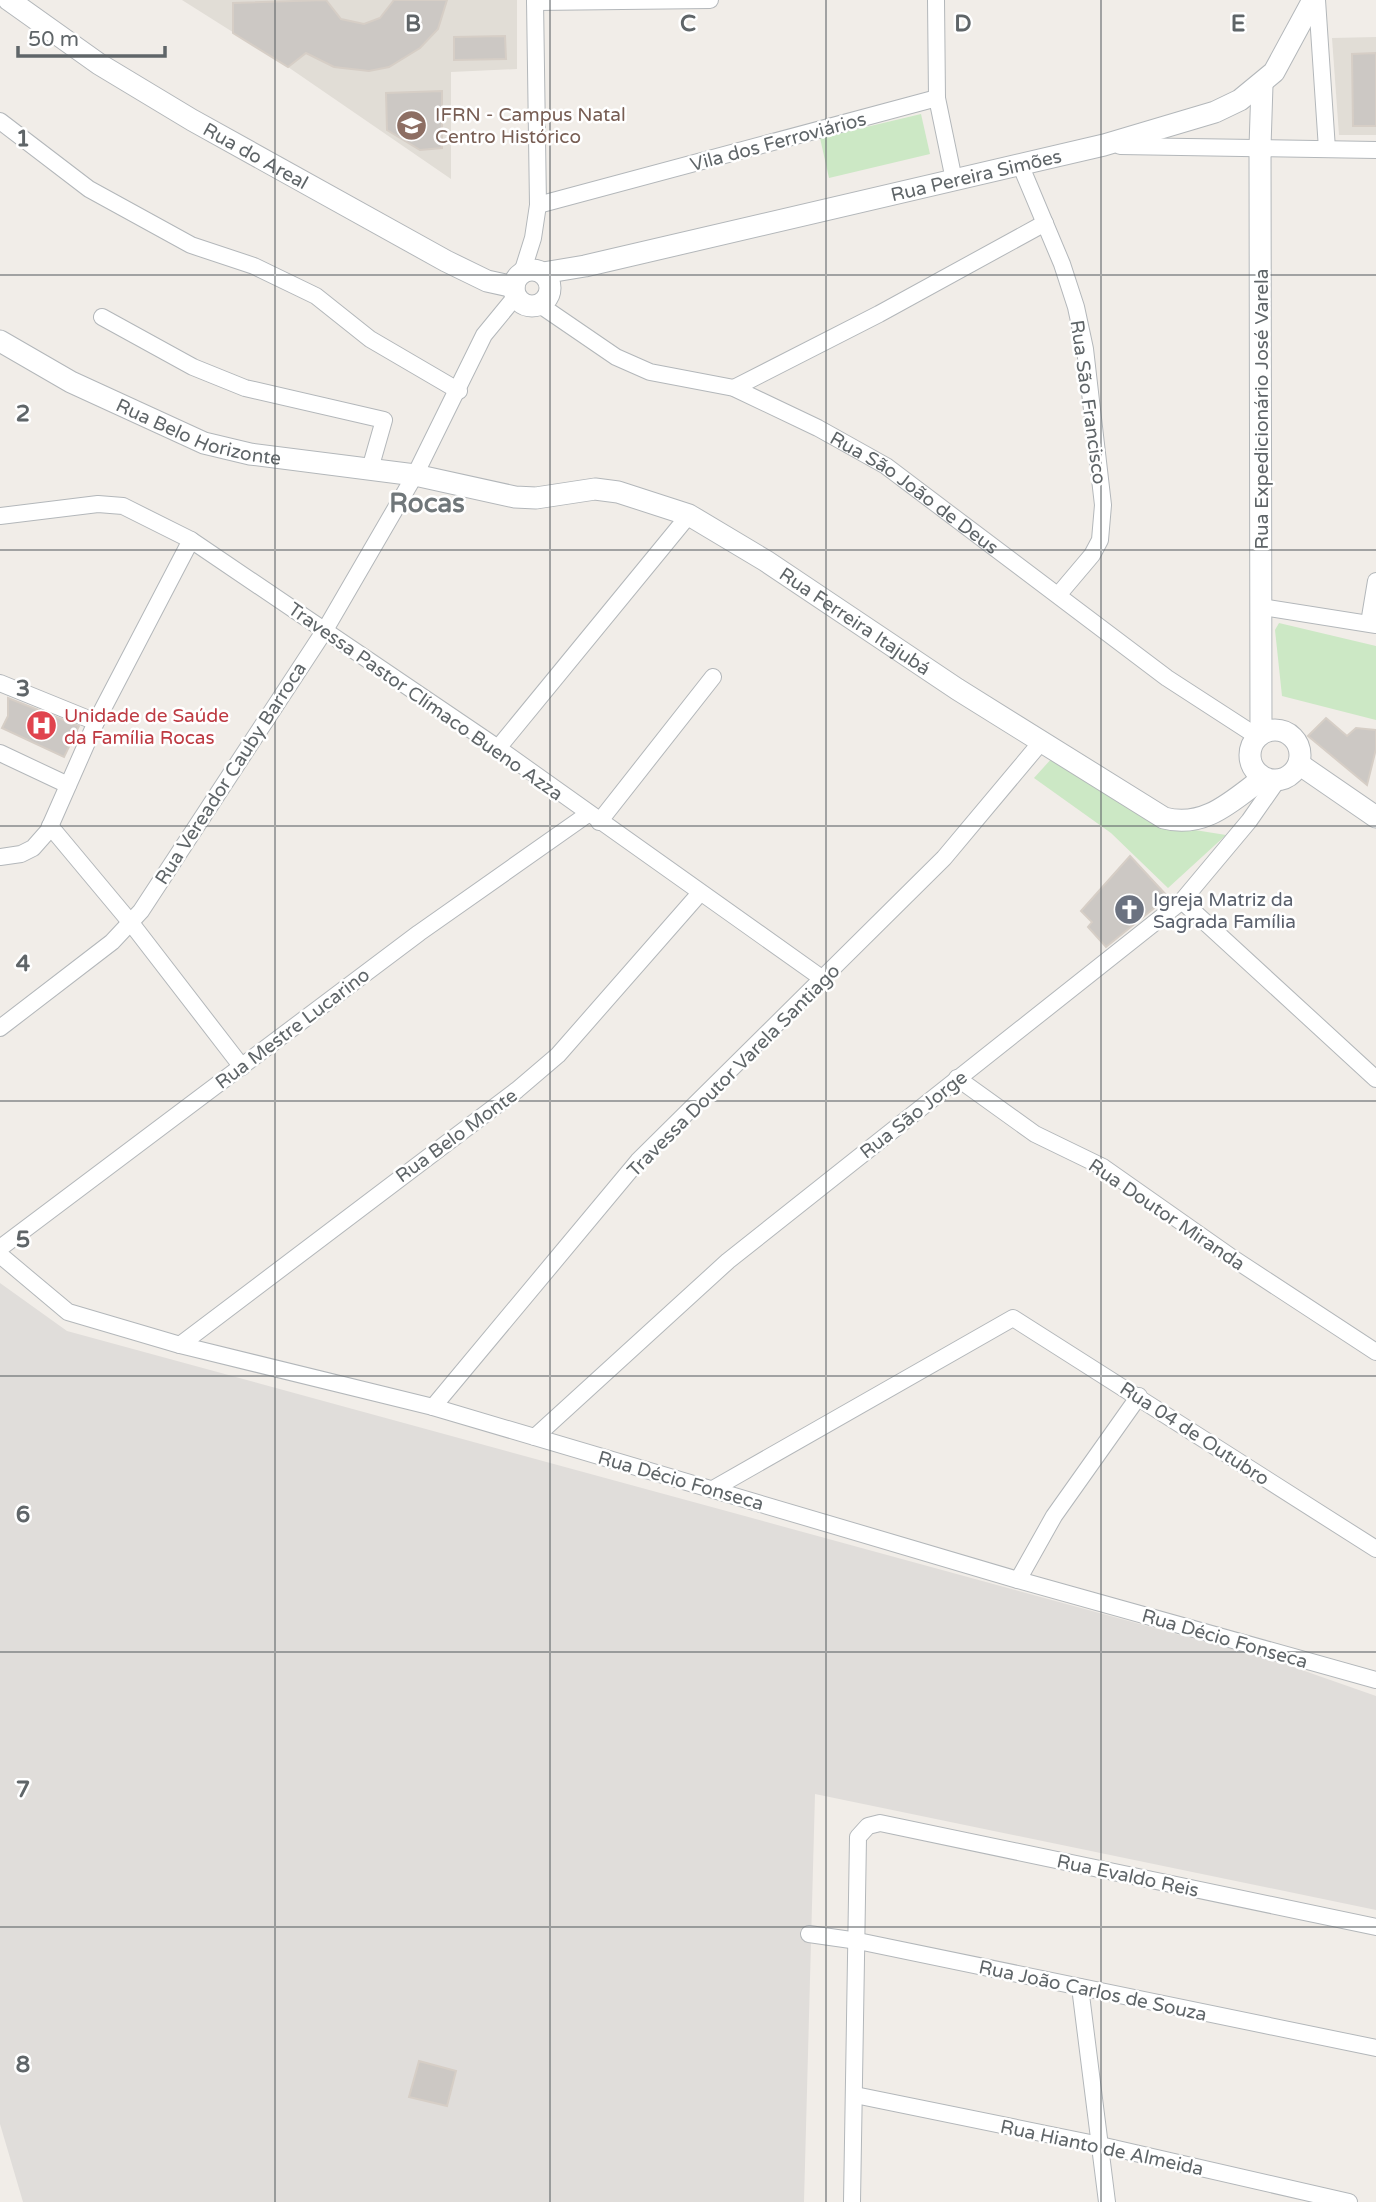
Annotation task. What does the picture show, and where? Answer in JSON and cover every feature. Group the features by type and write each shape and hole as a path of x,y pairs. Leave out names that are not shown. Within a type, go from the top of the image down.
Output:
{"street":[{"name":"Rua do Areal","path":"9,0 99,64 192,120 446,261 487,281 532,285"},
{"path":"532,285 537,213 535,1 710,0"},
{"path":"936,0 937,98 954,180"},
{"path":"1104,145 1214,112 1262,85 1286,55 1315,0"},
{"path":"1315,0 1327,149"},
{"name":"Rua Expedicionário José Varela","path":"1260,735 1262,85"},
{"name":"Vila dos Ferroviários","path":"537,213 937,98"},
{"path":"0,121 89,189 191,245 254,266 316,296 362,334 459,391"},
{"name":"Rua Pereira Simões","path":"532,285 585,266 1104,145 1376,150"},
{"name":"Rua São Francisco","path":"1020,164 1076,307 1085,349 1103,505 1100,540 1092,555 1059,594"},
{"path":"734,388 879,314 1045,223"},
{"name":"Rua São João de Deus","path":"532,285 615,357 650,372 734,388 818,428 886,466 1167,678 1260,735"},
{"name":"Rua Vereador Cauby Barroca","path":"0,1028 113,942 131,923 325,630 415,475 459,391 484,335 532,285"},
{"path":"102,317 193,367 245,388 384,420 370,469"},
{"name":"Rua Belo Horizonte","path":"0,341 71,382 204,443 250,454 415,475"},
{"name":"Rua Ferreira Itajubá","path":"415,475 515,498 536,498 595,489 618,492 689,515 766,561 1164,818 1177,822 1205,818 1270,779"},
{"name":"Travessa Pastor Clímaco Bueno Azza","path":"0,516 98,504 123,506 191,540 498,748 823,979"},
{"path":"498,748 689,515"},
{"path":"0,857 21,854 33,848 49,828 96,722 191,540"},
{"path":"1262,607 1373,624 1376,581"},
{"name":"Rua Mestre Lucarino","path":"0,1248 419,933 594,818 713,677"},
{"path":"0,683 96,722"},
{"path":"1274,730 1286,732 1296,740 1301,751 1299,764 1291,775 1270,779 1254,769 1250,756 1253,743 1260,735 1274,730"},
{"name":"Travessa Doutor Varela Santiago","path":"433,1407 638,1161 944,858 1042,741"},
{"path":"0,754 68,785"},
{"path":"1299,764 1376,817"},
{"name":"Rua São Jorge","path":"535,1437 728,1261 1182,901 1249,821 1270,779"},
{"path":"49,828 131,923 242,1067"},
{"name":"Rua Belo Monte","path":"180,1345 517,1090 558,1055 701,893"},
{"path":"1182,901 1376,1079"},
{"name":"Rua Doutor Miranda","path":"957,1078 1035,1134 1103,1167 1234,1259 1376,1352"},
{"name":"Rua Décio Fonseca","path":"0,1255 68,1312 180,1345 433,1407 1018,1580 1376,1680"},
{"name":"Rua 04 de Outubro","path":"713,1489 1013,1318 1376,1549"},
{"path":"1018,1580 1054,1516 1139,1396"},
{"name":"Rua Evaldo Reis","path":"858,1941 858,1837 868,1826 880,1824 1376,1927"},
{"name":"Rua João Carlos de Souza","path":"809,1934 858,1941 1376,2048"},
{"path":"852,2202 858,1941"},
{"path":"1080,1987 1107,2202"},
{"name":"Rua Hianto de Almeida","path":"855,2095 1100,2145 1338,2201"}],"shaded area":[{"name":"IFRN - Campus Natal Centro Histórico","path":"182,0 517,0 517,69 451,72 451,179 288,67"},
{"path":"1376,37 1376,135 1339,135 1332,38"},
{"path":"0,1283 67,1331 1279,1662 1376,1696 1376,1910 815,1794 804,2202 23,2202 0,2124"}],"green space":[{"path":"921,114 930,154 829,178 820,138"},
{"path":"1279,623 1376,646 1376,720 1282,696 1275,630"},
{"path":"1053,757 1151,823 1226,835 1168,888 1111,833 1034,778"}],"building":[{"path":"326,0 341,19 364,24 380,18 394,0 447,0 438,29 420,48 389,67 369,71 334,67 306,53 288,67 233,33 233,3"},
{"path":"505,36 506,59 454,60 454,37"},
{"path":"1376,53 1376,126 1353,126 1352,54"},
{"path":"442,91 442,148 420,150 387,130 386,93"},
{"name":"Unidade de Saúde da Família Rocas","path":"8,698 79,726 64,757 2,728 8,716"},
{"path":"1326,718 1347,736 1356,728 1376,730 1376,749 1367,785 1308,736"},
{"name":"Igreja Matriz da Sagrada Família","path":"1130,856 1168,897 1106,947 1088,927 1092,922 1081,911"},
{"path":"419,2061 456,2071 447,2106 409,2097"}],"place":[{"name":"IFRN - Campus Natal Centro Histórico","path":"412,125"},
{"name":"Unidade de Saúde da Família Rocas","path":"41,726"},
{"name":"Igreja Matriz da Sagrada Família","path":"1130,910"}],"district":[{"name":"Rocas","path":"427,503"}]}
